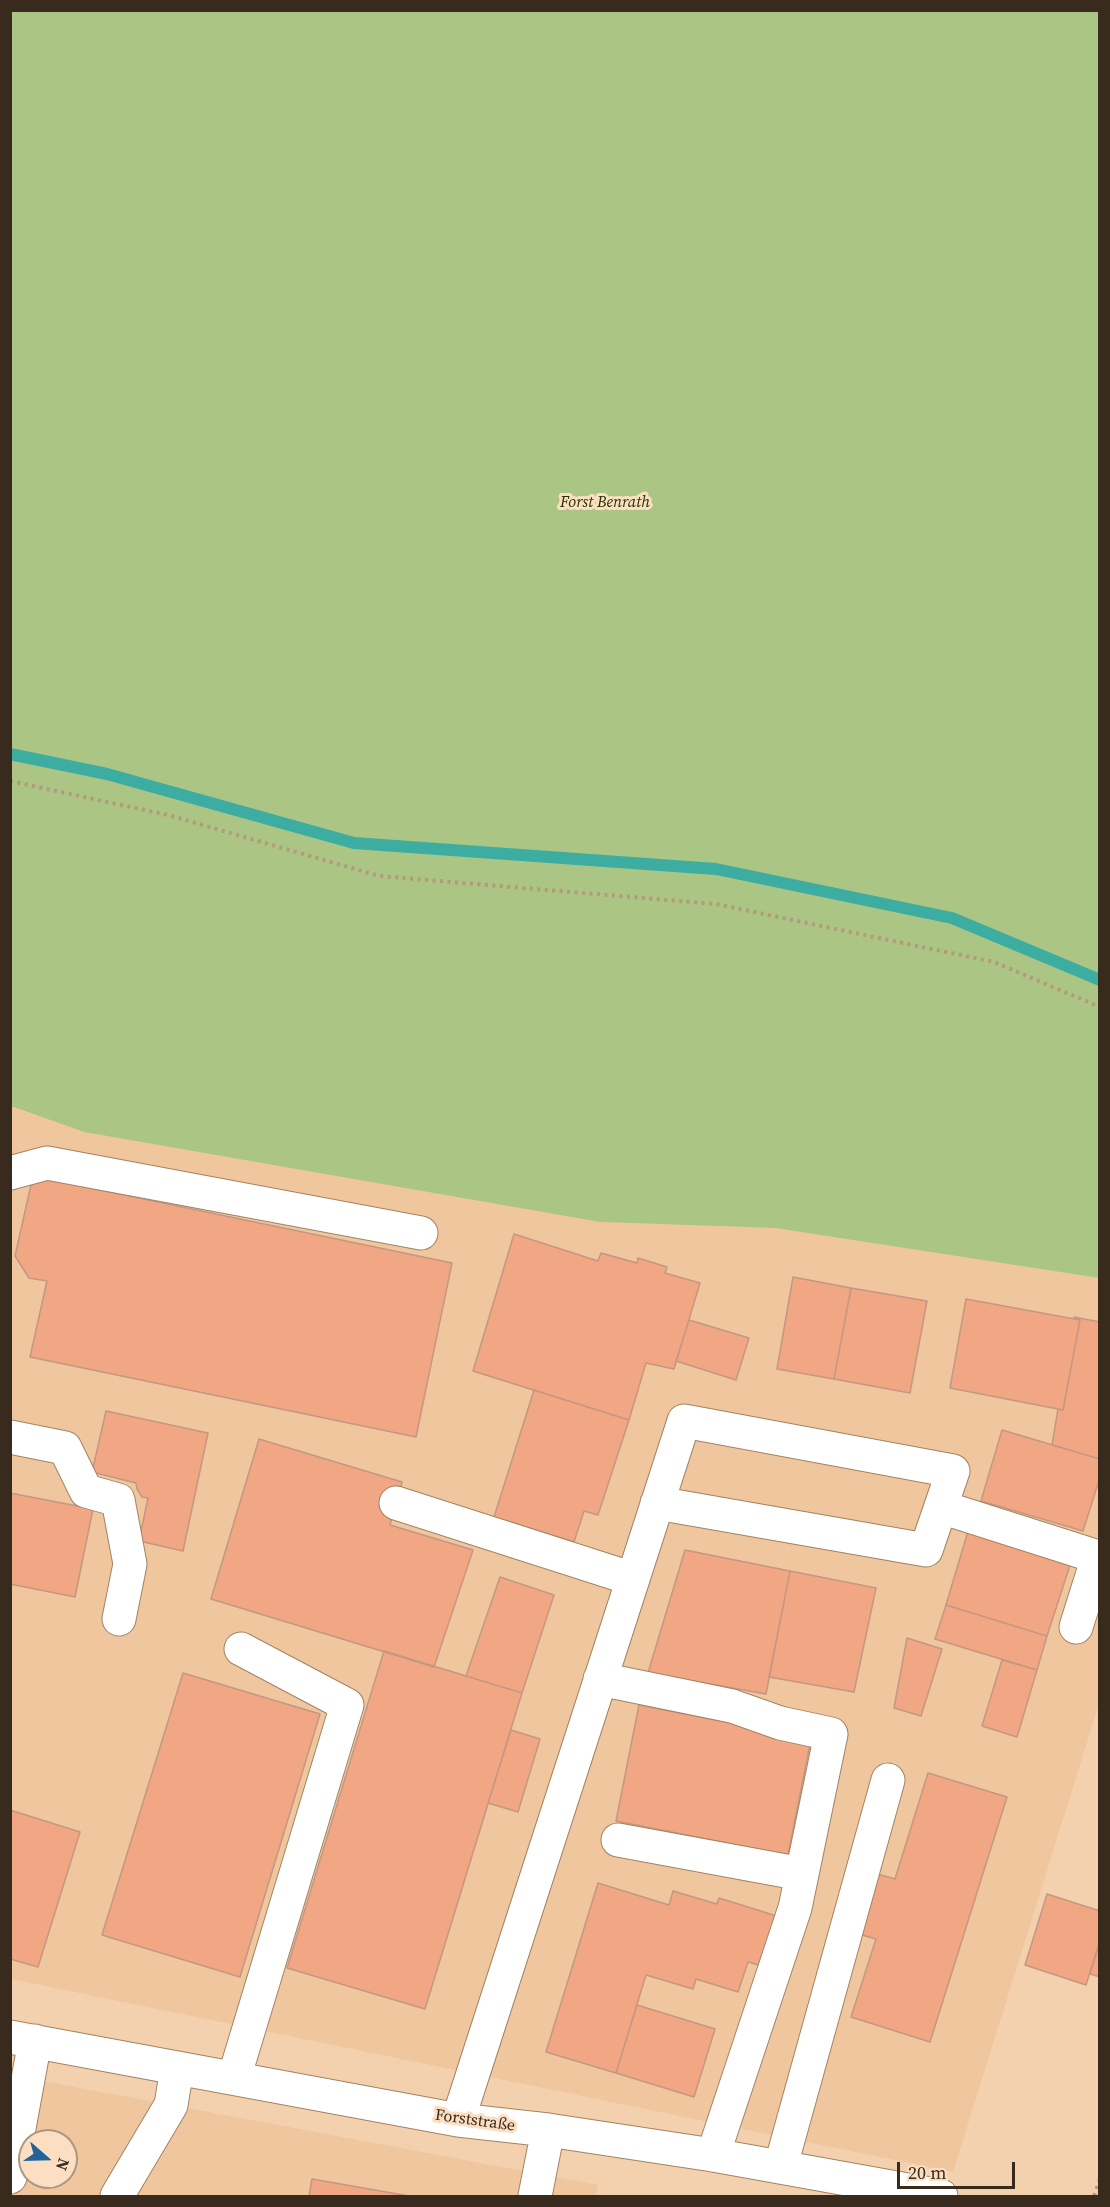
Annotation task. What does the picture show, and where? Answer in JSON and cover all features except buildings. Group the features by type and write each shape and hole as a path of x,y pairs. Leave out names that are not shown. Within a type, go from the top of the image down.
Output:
{"street":[{"path":"10,1173 47,1162 421,1233"},
{"path":"458,2120 600,1679 633,1579 657,1503 684,1421 953,1471 926,1550 657,1503"},
{"path":"10,1437 65,1448 86,1491 118,1500 130,1564 119,1618"},
{"path":"396,1503 633,1579"},
{"path":"941,1507 1099,1555 1076,1628"},
{"path":"234,2078 347,1706 241,1649"},
{"path":"600,1679 732,1706 780,1723 831,1734 795,1908 713,2154"},
{"path":"781,2165 888,1780"},
{"path":"618,1840 802,1874"},
{"path":"10,2178 23,2039"},
{"name":"Forststraße","path":"23,2039 458,2120 548,2130 713,2154 941,2196"},
{"path":"117,2196 171,2105 177,2068"},
{"path":"535,2196 548,2130"}],"path":[{"path":"10,782 168,815 379,876 716,904 994,962 1100,1007"},
{"path":"1094,2196 1100,2179"}],"shaded area":[{"path":"11,1106 84,1132 600,1222 775,1228 1099,1278 1099,1704 953,2172 11,1979"},
{"path":"10,2075 598,2185 596,2196 11,2196"}],"green space":[{"name":"Forst Benrath","path":"11,10 1099,11 1099,1278 775,1228 600,1222 84,1132 11,1106"}],"waterway":[{"path":"10,754 107,774 354,843 716,869 952,918 1100,980"}]}
